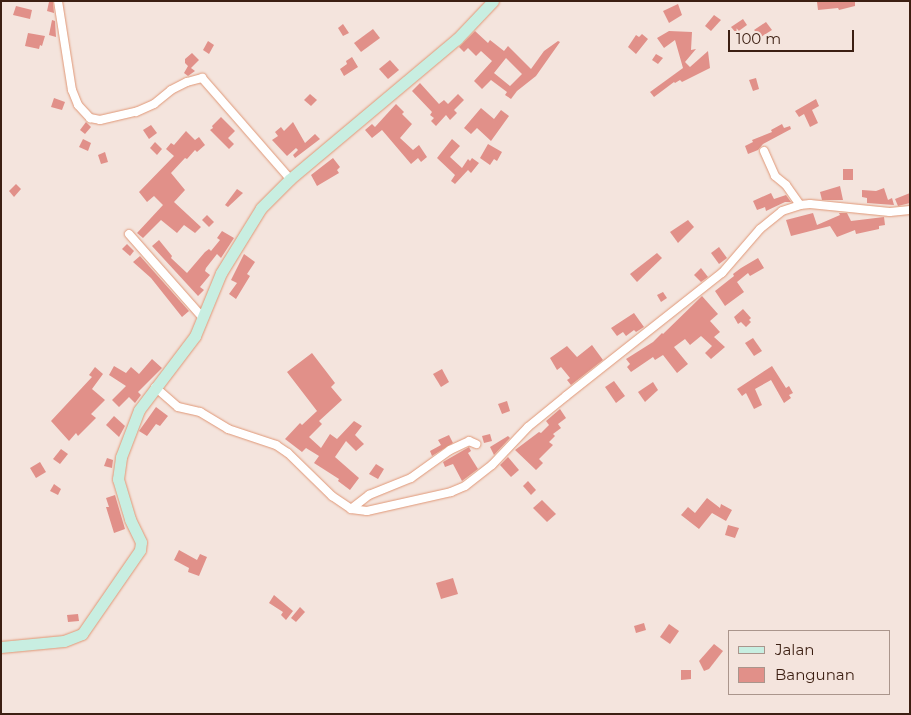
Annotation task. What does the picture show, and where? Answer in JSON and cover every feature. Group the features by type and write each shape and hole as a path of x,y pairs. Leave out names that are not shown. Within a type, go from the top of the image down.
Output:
{"street":[{"path":"58,1 72,90 78,105 90,118 100,120 136,112 154,104 179,86 202,78 290,178"},
{"path":"1,647 64,641 82,634 140,550 141,542 130,519 118,480 120,457 135,417 155,387 195,336 221,273 247,229 272,196 290,178 457,40 493,1"},
{"path":"764,152 775,176 786,185 800,205"},
{"path":"155,387 178,407 200,412 228,428 276,445 288,453 332,496 352,509 367,510 451,492 465,486 498,461 528,427 722,273 768,222 782,211 800,205 890,212 910,210"},
{"path":"128,234 203,318"},
{"path":"352,509 369,495 411,478 450,450 469,441 476,444"}],"building":[{"path":"855,1 855,6 839,10 838,8 818,10 817,2"},
{"path":"49,2 53,2 54,13 47,11"},
{"path":"678,4 682,15 669,23 663,11"},
{"path":"16,6 32,10 30,19 13,15"},
{"path":"714,15 721,20 711,31 705,26"},
{"path":"743,19 747,25 736,33 731,27"},
{"path":"52,20 55,21 56,37 49,35"},
{"path":"766,22 772,30 761,37 754,30"},
{"path":"343,24 349,33 343,36 338,28"},
{"path":"373,29 380,38 361,52 354,43"},
{"path":"475,31 488,43 490,40 504,51 508,46 531,69 544,51 558,41 560,42 536,76 517,91 511,99 505,95 507,92 491,80 482,89 474,81 492,61 481,51 476,56 468,48 464,52 459,47","holes":["506,58 522,74 510,86 494,73"]},
{"path":"669,31 692,32 691,50 696,49 685,62 690,67 708,51 710,68 682,82 680,80 674,82 654,97 650,92 683,68 675,40 664,48 657,38"},
{"path":"28,33 45,36 39,49 25,46"},
{"path":"642,34 648,39 636,54 628,47 636,35 639,37"},
{"path":"208,41 214,45 209,54 203,50"},
{"path":"192,53 199,60 191,68 195,71 188,76 184,73 188,66 185,63 185,59"},
{"path":"656,54 663,58 658,64 652,60"},
{"path":"352,57 358,67 344,76 340,69"},
{"path":"390,60 399,70 388,79 379,69"},
{"path":"756,78 759,89 753,91 749,80"},
{"path":"420,83 439,104 444,100 448,104 458,94 464,100 454,110 457,113 450,120 446,115 436,126 431,121 434,118 430,115 432,112 412,91"},
{"path":"310,94 317,100 311,106 304,100"},
{"path":"54,98 65,102 62,110 51,107"},
{"path":"816,99 819,106 812,110 818,123 810,127 804,114 799,117 795,111"},
{"path":"396,104 404,112 402,114 412,124 400,138 413,150 419,145 427,157 421,162 418,158 411,164 382,130 372,138 365,130 372,124 375,127"},
{"path":"481,108 494,119 501,110 509,116 491,141 477,128 471,134 464,128"},
{"path":"221,117 235,131 228,138 234,144 229,149 210,130"},
{"path":"86,122 91,127 85,134 80,130"},
{"path":"293,122 305,143 315,134 320,139 295,158 293,155 298,150 296,148 287,156 272,140 278,136 275,132 281,127 284,131"},
{"path":"782,124 784,128 790,126 791,129 763,144 758,150 748,154 745,146 753,142 752,140 772,132 771,130"},
{"path":"151,125 157,133 149,139 143,130"},
{"path":"186,131 195,140 199,137 205,145 197,152 195,150 187,159 185,158 171,173 185,190 174,202 201,227 195,233 184,225 177,233 161,220 143,238 137,233 163,205 154,196 147,202 139,192 174,156 166,149 171,143 174,145"},
{"path":"83,139 91,143 88,151 79,147"},
{"path":"452,139 460,146 450,157 462,168 468,159 470,161 472,158 479,163 471,173 468,170 455,184 451,181 455,175 437,158"},
{"path":"155,142 162,149 157,155 150,148"},
{"path":"488,144 502,152 497,161 494,159 490,165 480,158"},
{"path":"105,152 108,162 101,164 98,155"},
{"path":"333,158 340,167 337,170 339,173 317,186 311,175"},
{"path":"843,169 853,169 853,180 843,180"},
{"path":"16,184 21,189 14,197 9,191"},
{"path":"840,186 843,200 822,200 820,192"},
{"path":"884,188 888,200 892,198 894,205 867,203 867,198 862,197 862,190 876,191"},
{"path":"237,189 243,193 228,207 225,205"},
{"path":"771,193 774,199 786,195 791,202 785,202 766,211 765,207 757,210 753,201"},
{"path":"910,193 910,203 898,206 895,199"},
{"path":"813,213 817,225 840,215 839,213 847,213 851,221 884,217 885,225 879,226 879,229 856,234 855,230 837,237 830,226 791,236 786,220"},
{"path":"207,215 214,222 209,227 202,220"},
{"path":"688,220 694,227 678,243 670,232"},
{"path":"222,231 234,238 221,258 217,254 206,268 205,271 210,275 200,287 204,290 198,296 152,246 159,240 172,256 171,258 187,273 205,252 209,249 211,251 220,240 217,238"},
{"path":"127,244 134,251 130,256 122,249"},
{"path":"719,247 727,258 719,264 711,253"},
{"path":"657,253 662,258 637,282 630,274"},
{"path":"244,254 255,262 247,274 250,276 236,299 229,294 237,283 231,280"},
{"path":"140,256 189,311 182,317 151,278 133,262"},
{"path":"758,258 764,268 750,276 748,273 737,282 744,292 725,306 715,291 734,276 733,274"},
{"path":"701,268 708,277 701,282 694,275"},
{"path":"663,292 667,298 661,302 657,295"},
{"path":"702,296 718,314 710,321 720,332 714,337 725,347 711,359 705,353 712,346 701,336 690,345 685,339 674,347 688,364 677,373 663,355 655,360 653,357 631,372 627,367 630,364 626,359 663,334"},
{"path":"743,309 751,318 749,320 751,322 746,327 741,322 738,324 734,317"},
{"path":"634,313 644,327 636,332 634,330 626,336 623,332 617,336 611,328"},
{"path":"753,338 762,351 754,356 745,343"},
{"path":"592,345 603,360 571,385 567,380 570,378 561,367 557,370 550,358 567,346 577,357"},
{"path":"312,353 335,383 331,387 342,400 319,421 322,424 309,437 321,448 330,434 337,439 354,421 362,426 355,435 364,444 356,451 346,441 335,457 359,478 350,490 338,481 339,479 314,463 319,456 306,448 302,452 285,439 300,423 302,425 317,411 287,372"},
{"path":"152,359 162,368 138,392 141,395 135,403 129,397 119,407 112,400 126,386 109,375 114,366 126,373 131,367 139,374"},
{"path":"772,366 786,388 789,386 793,393 789,395 791,398 784,403 771,380 755,389 762,405 754,409 746,393 742,396 737,389"},
{"path":"95,367 103,374 92,389 105,400 91,414 96,418 78,436 76,433 69,441 51,421 92,377 89,375"},
{"path":"442,369 449,382 441,387 433,374"},
{"path":"614,381 625,396 616,403 605,387"},
{"path":"653,382 658,390 645,402 638,392"},
{"path":"507,401 510,411 502,414 498,404"},
{"path":"156,407 168,416 160,426 156,424 147,436 139,431"},
{"path":"560,409 566,418 558,424 561,428 553,434 555,436 549,442 553,445 539,459 543,463 536,470 515,450 539,432 541,433 549,425 546,421"},
{"path":"114,416 125,426 119,437 106,425"},
{"path":"490,434 492,441 484,443 482,436"},
{"path":"449,435 453,443 432,456 430,451 441,445 438,440"},
{"path":"508,436 510,438 494,455 490,447"},
{"path":"469,447 471,451 468,453 478,469 462,481 453,464 445,467 443,462"},
{"path":"61,449 68,454 60,464 53,459"},
{"path":"508,457 519,470 511,477 500,465"},
{"path":"107,458 113,460 112,468 104,466"},
{"path":"40,462 46,472 36,478 30,468"},
{"path":"376,464 384,469 378,479 369,474"},
{"path":"528,481 536,490 531,495 523,486"},
{"path":"54,484 61,489 58,495 50,491"},
{"path":"115,495 125,529 114,533 106,507 109,507 106,498"},
{"path":"707,498 720,508 721,504 732,510 726,521 712,513 699,529 681,515 688,507 695,513"},
{"path":"542,500 556,514 547,522 533,508"},
{"path":"728,525 739,528 735,538 725,535"},
{"path":"179,550 197,560 200,554 207,557 199,576 188,572 189,568 174,560"},
{"path":"453,578 458,594 441,599 436,583"},
{"path":"274,595 293,611 286,620 281,615 283,612 269,603"},
{"path":"300,607 305,612 296,622 291,618"},
{"path":"78,614 79,621 68,622 67,615"},
{"path":"644,623 646,630 636,633 634,626"},
{"path":"669,624 679,631 670,644 660,637"},
{"path":"714,644 723,651 709,669 704,671 699,661"},
{"path":"681,670 691,670 691,679 681,680"}]}
